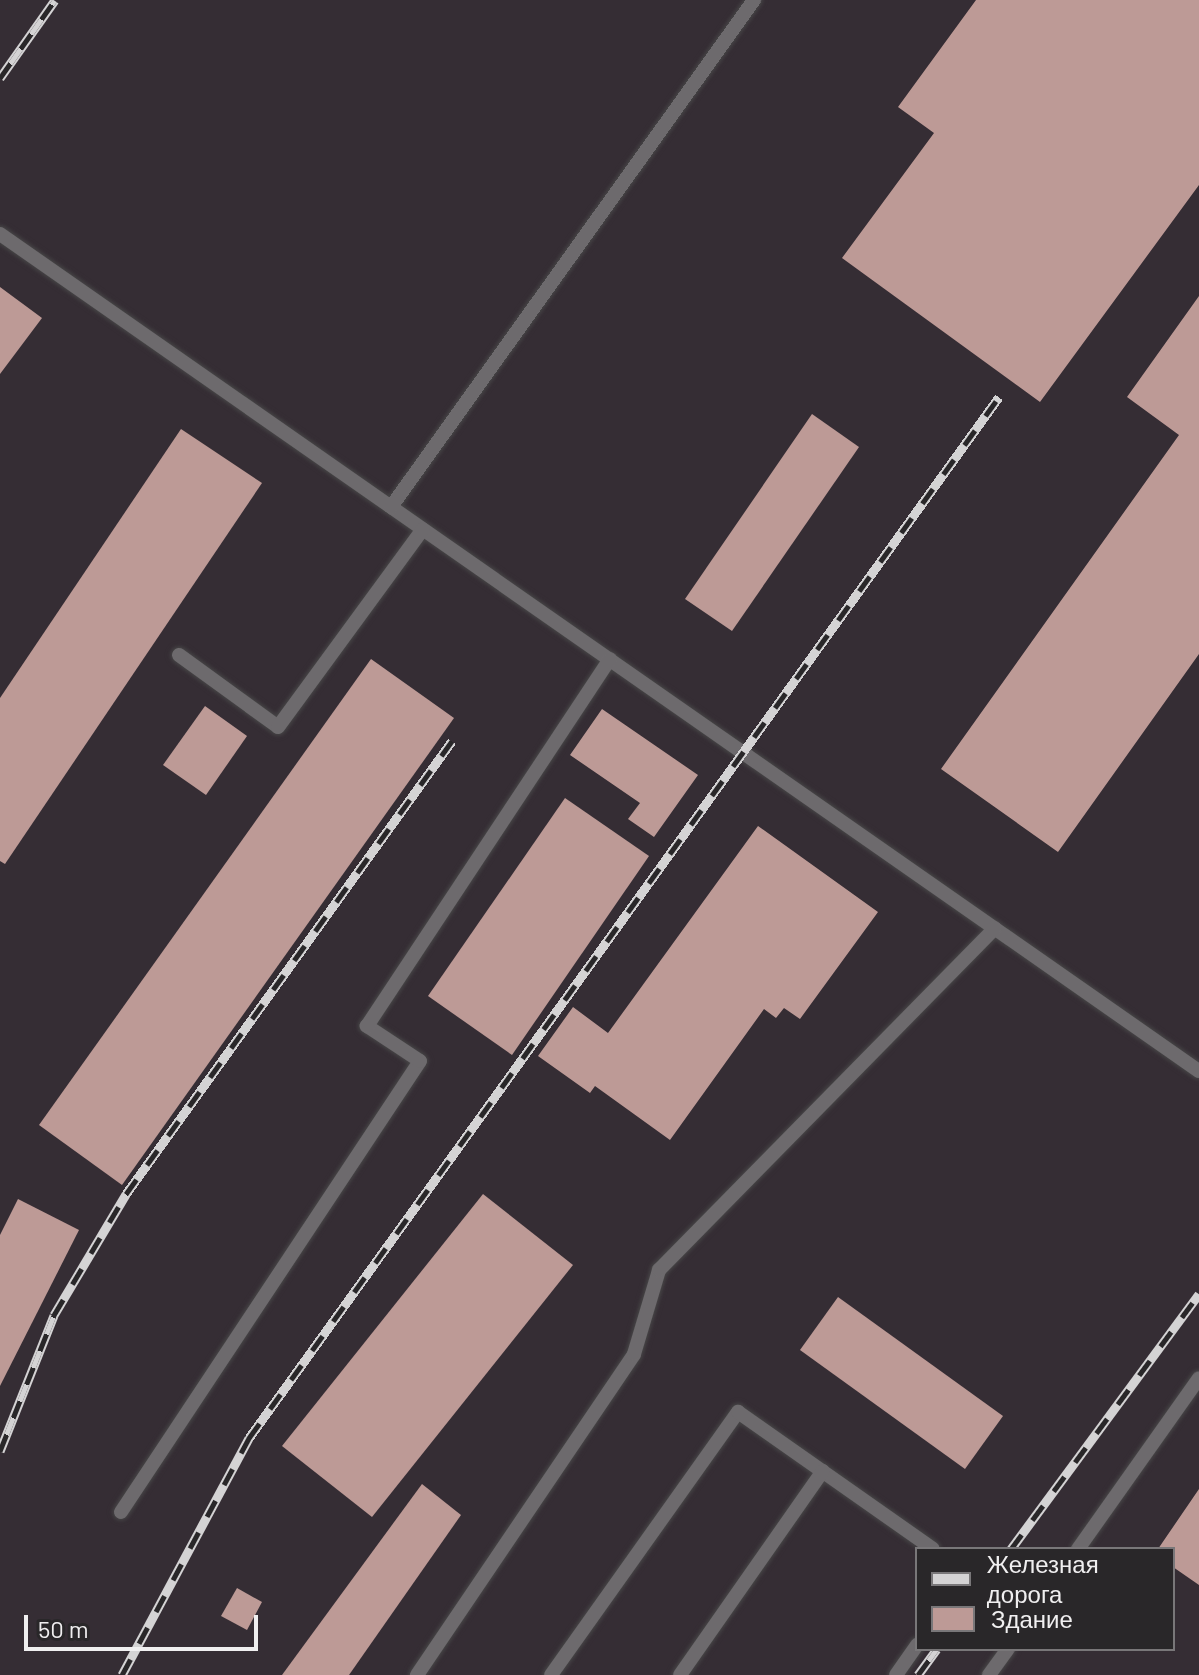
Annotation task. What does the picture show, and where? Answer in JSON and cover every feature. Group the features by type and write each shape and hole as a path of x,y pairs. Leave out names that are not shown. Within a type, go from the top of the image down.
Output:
{"lane":[{"path":"391,507 754,0"},
{"path":"0,234 1199,1071"},
{"path":"179,655 278,727 423,529"},
{"path":"121,1512 420,1061 367,1026 610,659"},
{"path":"417,1675 634,1354 659,1270 995,928"},
{"path":"1079,1547 1199,1378"},
{"path":"551,1675 738,1412 930,1547"},
{"path":"680,1675 823,1471"},
{"path":"896,1675 915,1648"},
{"path":"989,1675 1007,1651"}],"shaded area":[{"path":"0,0 1199,0 1199,1675 0,1675"}],"building":[{"path":"976,0 1199,0 1199,185 1040,402 842,258 934,133 898,107"},
{"path":"0,287 42,318 0,374"},
{"path":"1199,296 1199,654 1058,852 941,769 1179,435 1127,397"},
{"path":"812,414 859,447 732,631 685,599"},
{"path":"181,429 262,483 5,864 0,861 0,698"},
{"path":"371,659 454,718 122,1185 39,1125"},
{"path":"205,706 247,736 206,795 163,765"},
{"path":"602,709 698,775 654,837 628,819 640,803 570,755"},
{"path":"565,798 649,856 512,1055 428,996"},
{"path":"758,826 878,912 800,1019 784,1008 776,1018 764,1009 670,1140 595,1086 590,1093 538,1056 573,1007 608,1033"},
{"path":"483,1194 573,1265 372,1517 282,1446"},
{"path":"18,1199 79,1230 0,1386 0,1235"},
{"path":"838,1297 1003,1416 965,1469 800,1350"},
{"path":"422,1484 461,1515 349,1675 282,1675"},
{"path":"1199,1489 1199,1585 1175,1568 1175,1547 1159,1547"},
{"path":"237,1588 262,1602 247,1630 221,1616"}],"railway":[{"path":"0,78 55,0"},
{"path":"122,1675 249,1438 999,397"},
{"path":"0,1451 54,1315 126,1194 452,741"},
{"path":"1012,1547 1199,1294"},
{"path":"918,1675 936,1651"}]}
